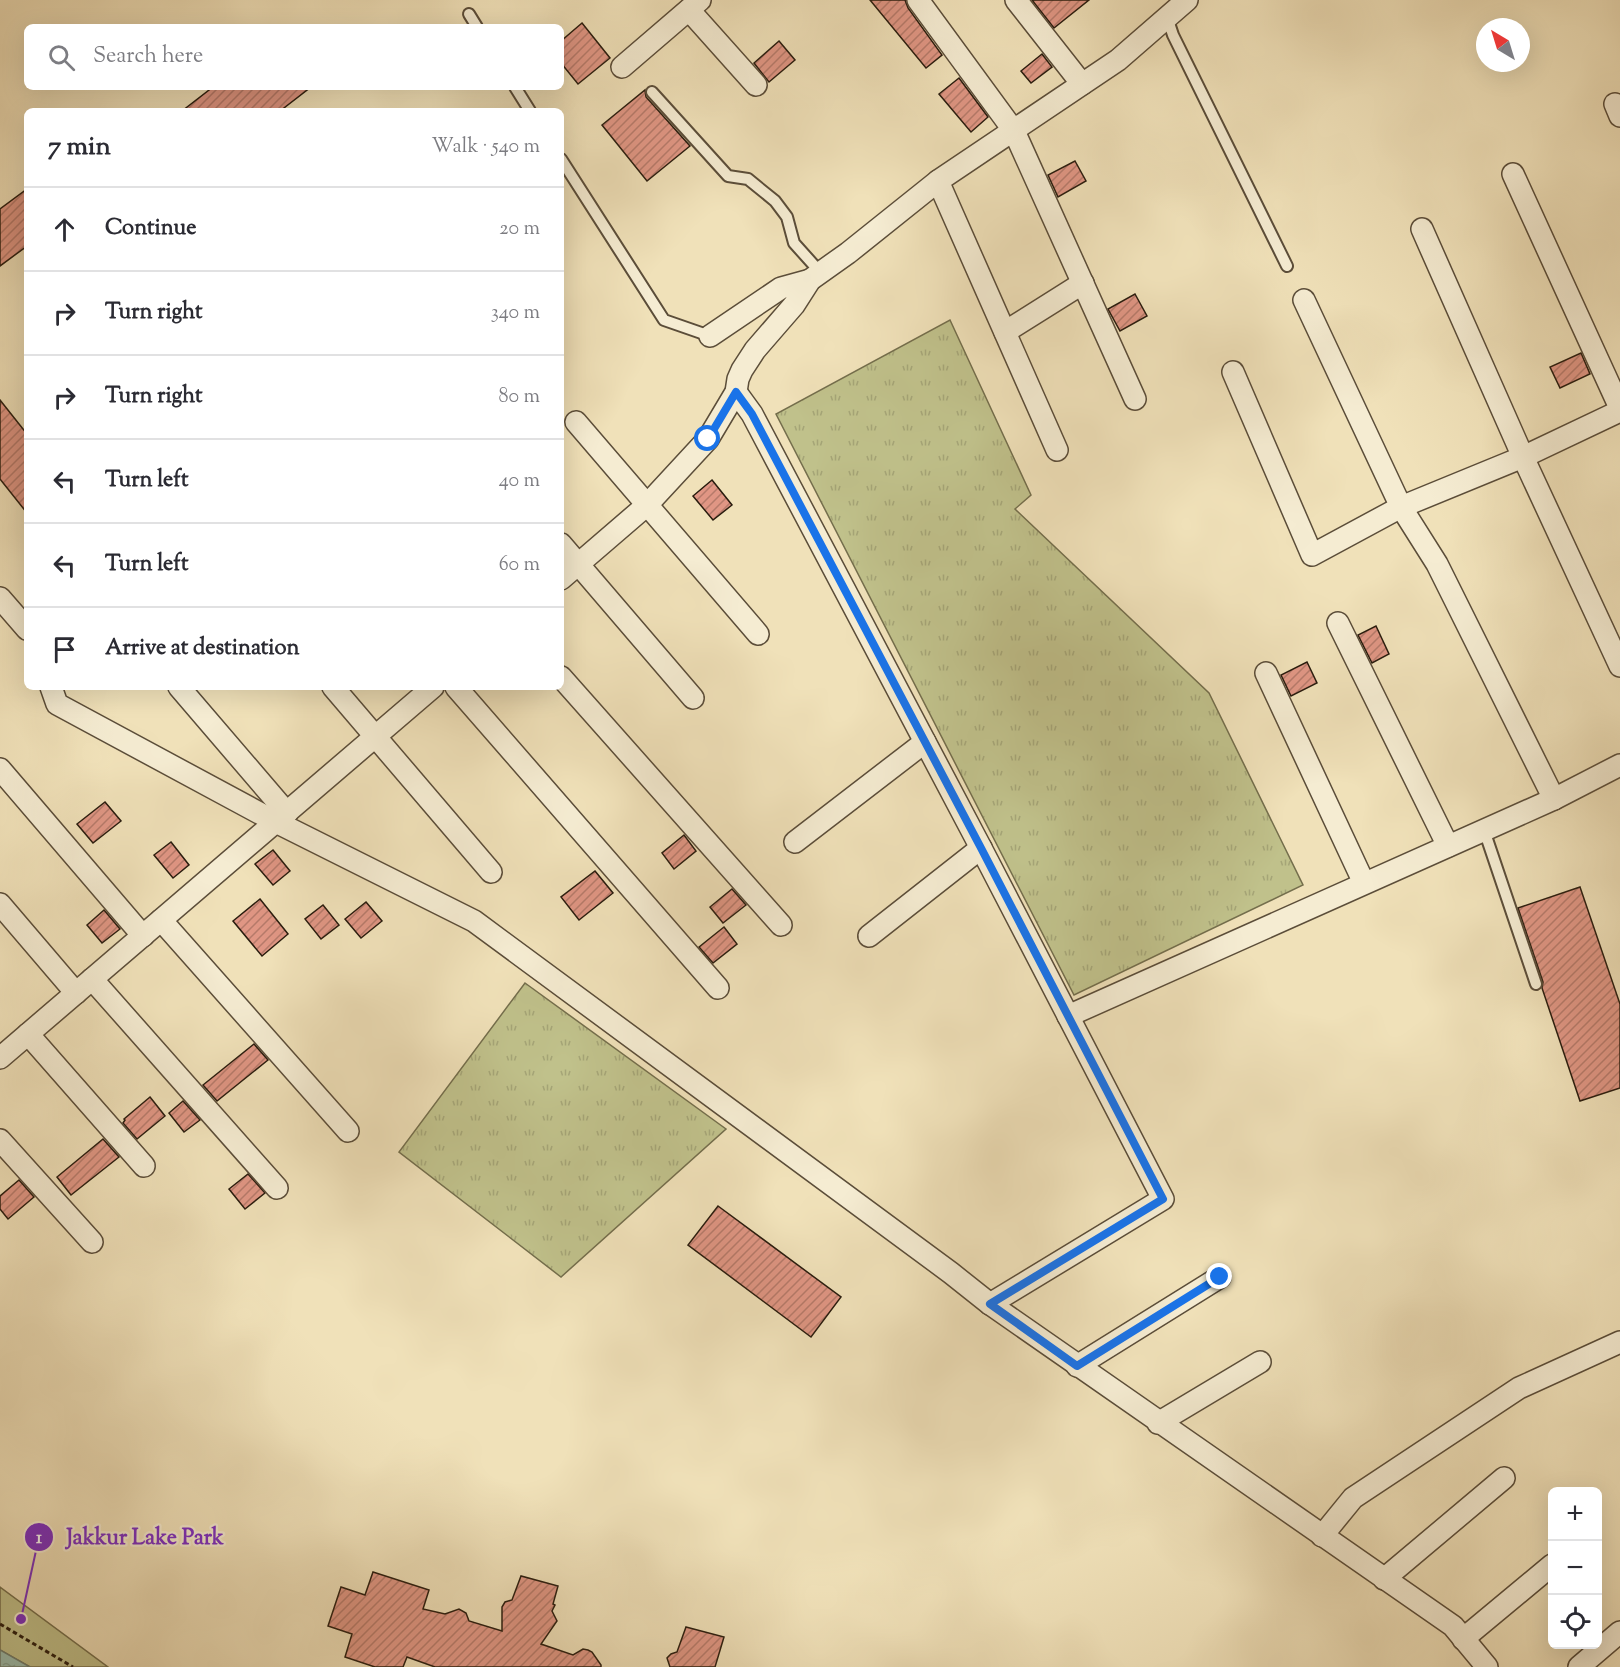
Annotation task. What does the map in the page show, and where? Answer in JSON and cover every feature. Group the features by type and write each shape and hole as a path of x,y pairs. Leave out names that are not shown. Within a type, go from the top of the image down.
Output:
{"street":[{"path":"918,0 1014,131 1135,399"},
{"path":"1016,0 1082,84"},
{"path":"710,336 781,288 815,276 848,253 938,182 1118,60 1186,0"},
{"path":"622,67 694,5 756,85"},
{"path":"1233,372 1312,555 1401,507 1522,457 1620,410 1513,174"},
{"path":"938,182 1057,450"},
{"path":"1422,230 1522,457 1620,666"},
{"path":"564,576 647,505 708,439 736,392 738,379 755,350 794,305 815,276"},
{"path":"1005,332 1083,283"},
{"path":"1304,300 1401,507 1437,564 1554,799"},
{"path":"736,392 752,414 1163,1199 990,1304"},
{"path":"576,422 758,634"},
{"path":"564,548 693,698"},
{"path":"0,598 24,626"},
{"path":"1338,623 1448,846"},
{"path":"1266,673 1365,883"},
{"path":"564,680 781,925"},
{"path":"52,690 57,704 281,817 474,921 990,1304 1453,1626 1487,1667"},
{"path":"181,690 281,817"},
{"path":"336,690 491,872"},
{"path":"0,1058 430,690"},
{"path":"459,690 717,988"},
{"path":"795,842 925,742"},
{"path":"1068,1016 1554,799 1620,765"},
{"path":"0,769 143,936"},
{"path":"869,936 981,848"},
{"path":"0,904 76,993"},
{"path":"161,920 348,1131"},
{"path":"93,979 277,1188"},
{"path":"28,1034 144,1166"},
{"path":"0,1140 92,1242"},
{"path":"1077,1366 1220,1277"},
{"path":"1322,1536 1353,1498 1519,1388 1620,1342"},
{"path":"1158,1423 1260,1362"},
{"path":"1384,1579 1504,1478"},
{"path":"1463,1639 1548,1567"},
{"path":"1579,1667 1620,1632"}],"lane":[{"path":"469,14 475,24"},
{"path":"1167,17 1173,35 1287,266"},
{"path":"517,90 528,108"},
{"path":"652,92 728,176 748,179 775,201 787,217 794,243 815,276"},
{"path":"564,164 664,320 710,336"},
{"path":"1484,830 1536,984"}],"path":[{"path":"0,1624 73,1667"}],"green space":[{"path":"950,320 1031,495 1015,509 1209,693 1303,885 1074,995 776,414"},
{"path":"525,983 726,1129 561,1277 399,1152"},
{"path":"0,1587 108,1667 30,1667 0,1650"}],"water":[{"path":"0,1650 30,1667 0,1667"}],"building":[{"path":"870,0 905,0 908,8 942,55 926,68"},
{"path":"1032,0 1089,0 1054,28"},
{"path":"582,23 610,58 578,84 564,67 564,38"},
{"path":"779,41 795,60 769,82 754,63"},
{"path":"1042,54 1052,67 1031,83 1021,71"},
{"path":"959,78 988,117 971,132 939,94"},
{"path":"209,90 307,90 284,108 186,108"},
{"path":"645,90 646,97 690,146 647,181 602,125"},
{"path":"1075,161 1086,181 1058,197 1048,175"},
{"path":"24,191 24,248 0,266 0,209"},
{"path":"1135,294 1147,316 1120,331 1108,309"},
{"path":"1581,353 1590,374 1560,388 1550,367"},
{"path":"0,400 24,430 24,509 0,479"},
{"path":"712,480 732,505 713,520 693,496"},
{"path":"1376,626 1389,654 1372,663 1358,635"},
{"path":"1307,662 1317,683 1291,696 1281,675"},
{"path":"105,802 121,821 93,843 77,824"},
{"path":"684,835 696,851 674,869 662,853"},
{"path":"171,842 189,865 173,878 154,855"},
{"path":"273,850 290,871 273,885 255,864"},
{"path":"595,871 613,893 579,920 561,897"},
{"path":"1580,887 1620,1004 1620,1088 1580,1101 1518,908"},
{"path":"732,889 746,905 723,923 710,907"},
{"path":"260,899 288,934 262,956 233,921"},
{"path":"366,902 382,921 361,938 345,919"},
{"path":"323,905 339,925 321,939 305,919"},
{"path":"104,910 120,929 102,943 87,925"},
{"path":"724,927 737,944 713,963 699,947"},
{"path":"254,1044 268,1060 217,1101 203,1085"},
{"path":"150,1097 165,1116 137,1139 123,1123 124,1119"},
{"path":"183,1101 200,1120 184,1132 169,1113"},
{"path":"103,1139 119,1157 71,1195 57,1177"},
{"path":"248,1174 265,1193 245,1209 229,1189"},
{"path":"19,1180 34,1197 8,1219 0,1209 0,1196"},
{"path":"718,1206 841,1297 811,1337 688,1245"},
{"path":"373,1572 429,1590 423,1609 445,1614 459,1609 466,1613 469,1621 502,1631 502,1607 505,1602 512,1600 521,1576 558,1586 552,1611 557,1621 541,1644 573,1655 583,1649 588,1650 592,1652 601,1667 435,1667 407,1657 403,1667 375,1667 345,1657 352,1634 328,1626 341,1587 365,1595"},
{"path":"686,1627 724,1637 715,1667 670,1667 667,1658 677,1652"}],"place":[{"name":"Jakkur Lake Park","path":"21,1619"}],"route":[{"path":"708,439 736,392 752,414 1163,1199 990,1304 1077,1366 1220,1277"}]}
